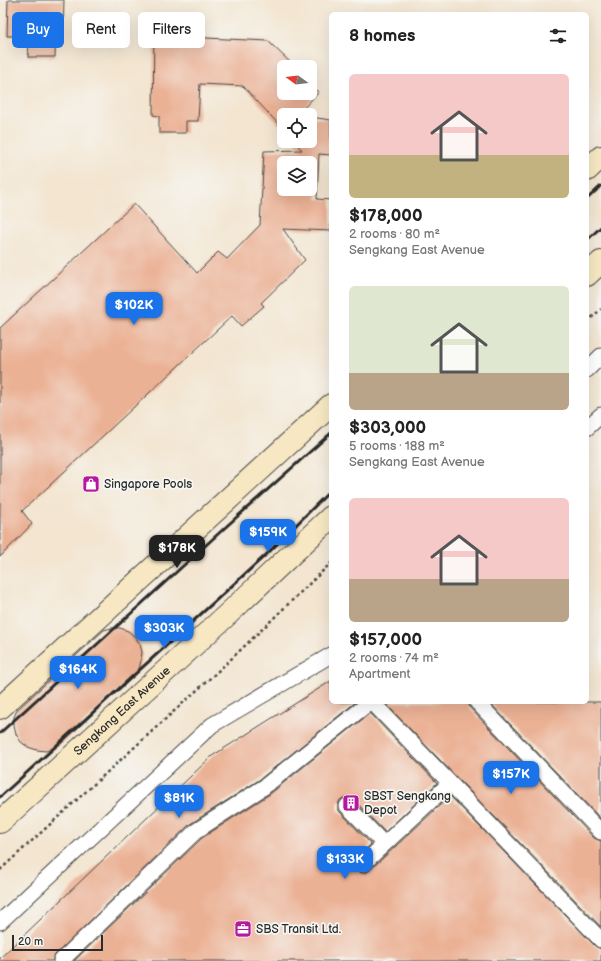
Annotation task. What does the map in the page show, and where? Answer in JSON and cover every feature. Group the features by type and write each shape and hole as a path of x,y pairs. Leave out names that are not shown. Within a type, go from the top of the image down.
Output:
{"main road":[{"path":"589,168 601,157"},
{"path":"0,708 329,407"},
{"name":"Sengkang East Avenue","path":"0,822 228,614 329,519"}],"lane":[{"path":"589,368 601,356"},
{"path":"589,426 601,414"},
{"path":"0,922 212,725 329,656"},
{"path":"67,959 196,831 264,787 368,704"},
{"path":"373,704 601,940"},
{"path":"479,704 601,832"},
{"path":"363,864 450,783"},
{"path":"347,806 384,844"}],"path":[{"path":"589,320 601,309"},
{"path":"0,870 229,661 329,565"}],"building":[{"path":"8,0 64,0 64,12 12,12 12,36 7,36"},
{"path":"205,38 268,41 288,60 277,60 277,100 311,100 304,108 277,108 277,122 243,86 200,84 198,121 186,121 186,133 159,133 159,116 153,115 154,48 205,48"},
{"path":"28,48 55,48 55,57 28,57"},
{"path":"317,118 329,120 329,155 319,154 317,199 329,200 329,231 283,229 305,260 261,303 264,306 241,326 232,316 22,511 32,524 0,557 0,328 134,204 197,273 218,252 227,259 260,225 264,151 302,150 300,148 317,148"},
{"path":"120,628 128,631 140,644 142,652 139,669 62,743 54,748 46,751 37,750 28,747 21,742 16,734 14,726 14,717 17,710 104,630"},
{"path":"329,682 329,704 354,704 259,780 190,824 55,955 52,961 0,961 0,958 212,756"},
{"path":"589,702 601,702 601,819 491,704 589,704"},
{"path":"386,704 469,704 470,708 594,838 601,841 601,927"},
{"name":"SBST Sengkang Depot","path":"370,713 437,783 385,832 353,799 345,797 340,800 338,809 340,812 371,844 355,861 354,866 357,870 361,873 369,871 450,796 595,946 601,949 601,961 74,961 202,838 270,794"}],"railway":[{"path":"589,197 601,186"},
{"path":"589,238 601,227"},
{"path":"0,733 329,435"},
{"path":"0,797 268,553 329,492"}],"place":[{"name":"Singapore Pools","path":"91,484"},
{"name":"SBST Sengkang Depot","path":"351,803"},
{"name":"SBS Transit Ltd.","path":"243,929"}]}
